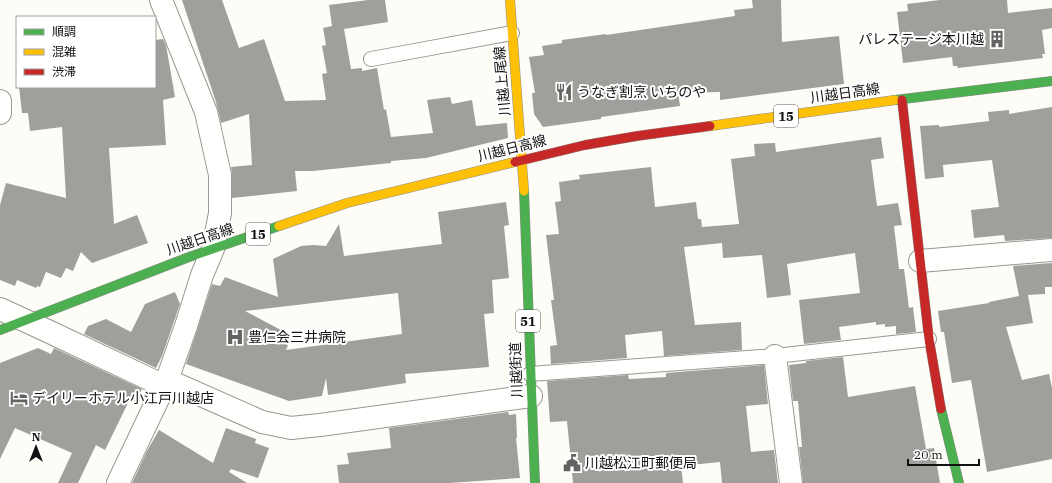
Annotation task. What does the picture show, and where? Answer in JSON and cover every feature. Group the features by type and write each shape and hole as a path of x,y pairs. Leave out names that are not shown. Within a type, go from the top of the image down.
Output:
{"main road":[{"name":"川越上尾線","path":"510,0 523,160"},
{"name":"川越日高線","path":"0,330 189,257 347,203 585,145 637,136 1052,81"},
{"path":"902,100 929,339 942,421 959,483"},
{"name":"川越街道","path":"523,160 535,483"}],"street":[{"path":"118,483 165,383 186,326 202,276 213,249 220,213 220,175 206,112 161,0"},
{"path":"0,101 0,113"},
{"path":"920,261 1052,250"},
{"path":"0,309 165,383 262,422 291,428 320,425 531,385"},
{"path":"775,356 791,483"}],"lane":[{"path":"371,58 512,33"},
{"path":"531,385 929,339"}],"building":[{"path":"182,0 222,0 239,48 264,39 285,101 326,100 322,74 327,73 322,46 326,45 323,28 332,26 329,5 368,0 385,0 388,22 344,29 351,69 362,68 362,71 377,68 384,110 386,109 391,137 433,133 427,100 450,97 452,104 472,100 476,126 507,123 508,138 426,158 313,171 295,171 297,191 232,198 231,167 252,165 249,114 221,123 216,102"},
{"path":"752,0 781,0 782,42 839,36 844,84 720,100 720,92 678,93 680,106 543,127 534,114 532,93 535,93 529,57 544,55 542,46 562,43 562,40 735,16 734,10 753,8"},
{"path":"940,0 1007,0 1008,13 1052,8 1052,28 1042,30 1045,54 1042,54 1043,58 958,68 957,66 953,66 952,57 903,63 897,12 908,11 907,4"},
{"path":"163,39 166,45 175,97 163,100 166,145 109,148 114,224 137,215 148,243 92,263 81,252 73,271 66,268 61,278 46,272 40,287 37,286 36,288 17,280 15,286 0,280 0,205 6,183 66,198 62,127 30,131 28,113 22,113 19,88 156,88 156,40"},
{"path":"1052,107 1052,238 1005,241 1004,235 974,238 971,210 999,207 992,160 943,165 944,177 925,179 920,126 939,125 939,127 989,121 988,112 1009,110 1009,114"},
{"path":"881,137 884,158 871,160 877,206 898,203 902,225 894,226 899,269 904,269 909,308 913,307 916,332 896,334 896,326 885,327 885,324 876,325 876,322 839,327 841,340 804,344 799,300 860,293 855,253 787,264 791,295 767,298 762,255 723,258 722,243 684,247 695,325 741,322 742,350 664,356 662,331 625,335 627,358 551,364 550,346 557,345 551,300 554,300 546,235 559,234 555,202 561,201 559,182 580,179 579,175 651,167 655,207 696,202 698,219 701,219 702,227 739,224 731,159 755,156 754,144 775,143 776,152"},
{"path":"506,202 509,225 504,226 509,278 492,280 494,313 484,314 489,367 405,374 406,383 328,395 326,378 322,396 289,401 186,364 212,284 220,286 225,277 278,297 273,259 301,246 326,246 339,224 344,256 442,244 438,212","holes":["398,293 402,334 286,350 292,336 245,311"]},
{"path":"1052,263 1052,287 1045,287 1045,294 1028,295 1033,323 1006,327 1022,380 1049,374 1052,388 1052,459 987,472 971,380 952,383 944,332 941,332 938,311 989,303 1019,296 1013,266"},
{"path":"175,292 180,304 162,356 156,368 84,334 88,326 106,319 131,332 145,304"},
{"path":"38,348 51,354 54,348 142,389 135,404 129,401 105,450 96,445 78,483 58,483 72,453 15,428 0,459 0,363"},
{"path":"843,357 848,397 915,386 926,449 934,448 940,483 803,483 799,447 802,447 798,401 793,401 789,365 806,363 806,361"},
{"path":"764,365 768,404 746,406 751,452 774,450 778,483 722,483 720,462 681,466 683,483 573,483 567,421 550,422 547,381 628,375 629,379 666,377 666,373"},
{"path":"508,412 509,415 516,414 516,438 520,478 450,483 339,483 337,465 349,464 347,453 391,448 389,428"},
{"path":"226,428 256,439 255,443 269,448 258,478 231,469 229,472 247,483 132,483 159,430 213,463"}],"traffic: fast":[{"path":"895,100 1052,81"},
{"path":"524,191 535,483"},
{"path":"0,330 189,257 279,226"},
{"path":"941,409 959,483"}],"traffic: slow":[{"path":"510,0 524,191"},
{"path":"710,126 895,100"},
{"path":"279,226 347,203 515,162"}],"traffic: jam":[{"path":"902,100 929,339 941,409"},
{"path":"515,162 585,145 710,126"}],"place":[{"name":"パレステージ本川越","path":"997,39"},
{"name":"うなぎ割烹 いちのや","path":"564,92"},
{"name":"豊仁会三井病院","path":"235,337"},
{"name":"デイリーホテル小江戸川越店","path":"19,398"},
{"name":"川越松江町郵便局","path":"572,463"}]}
